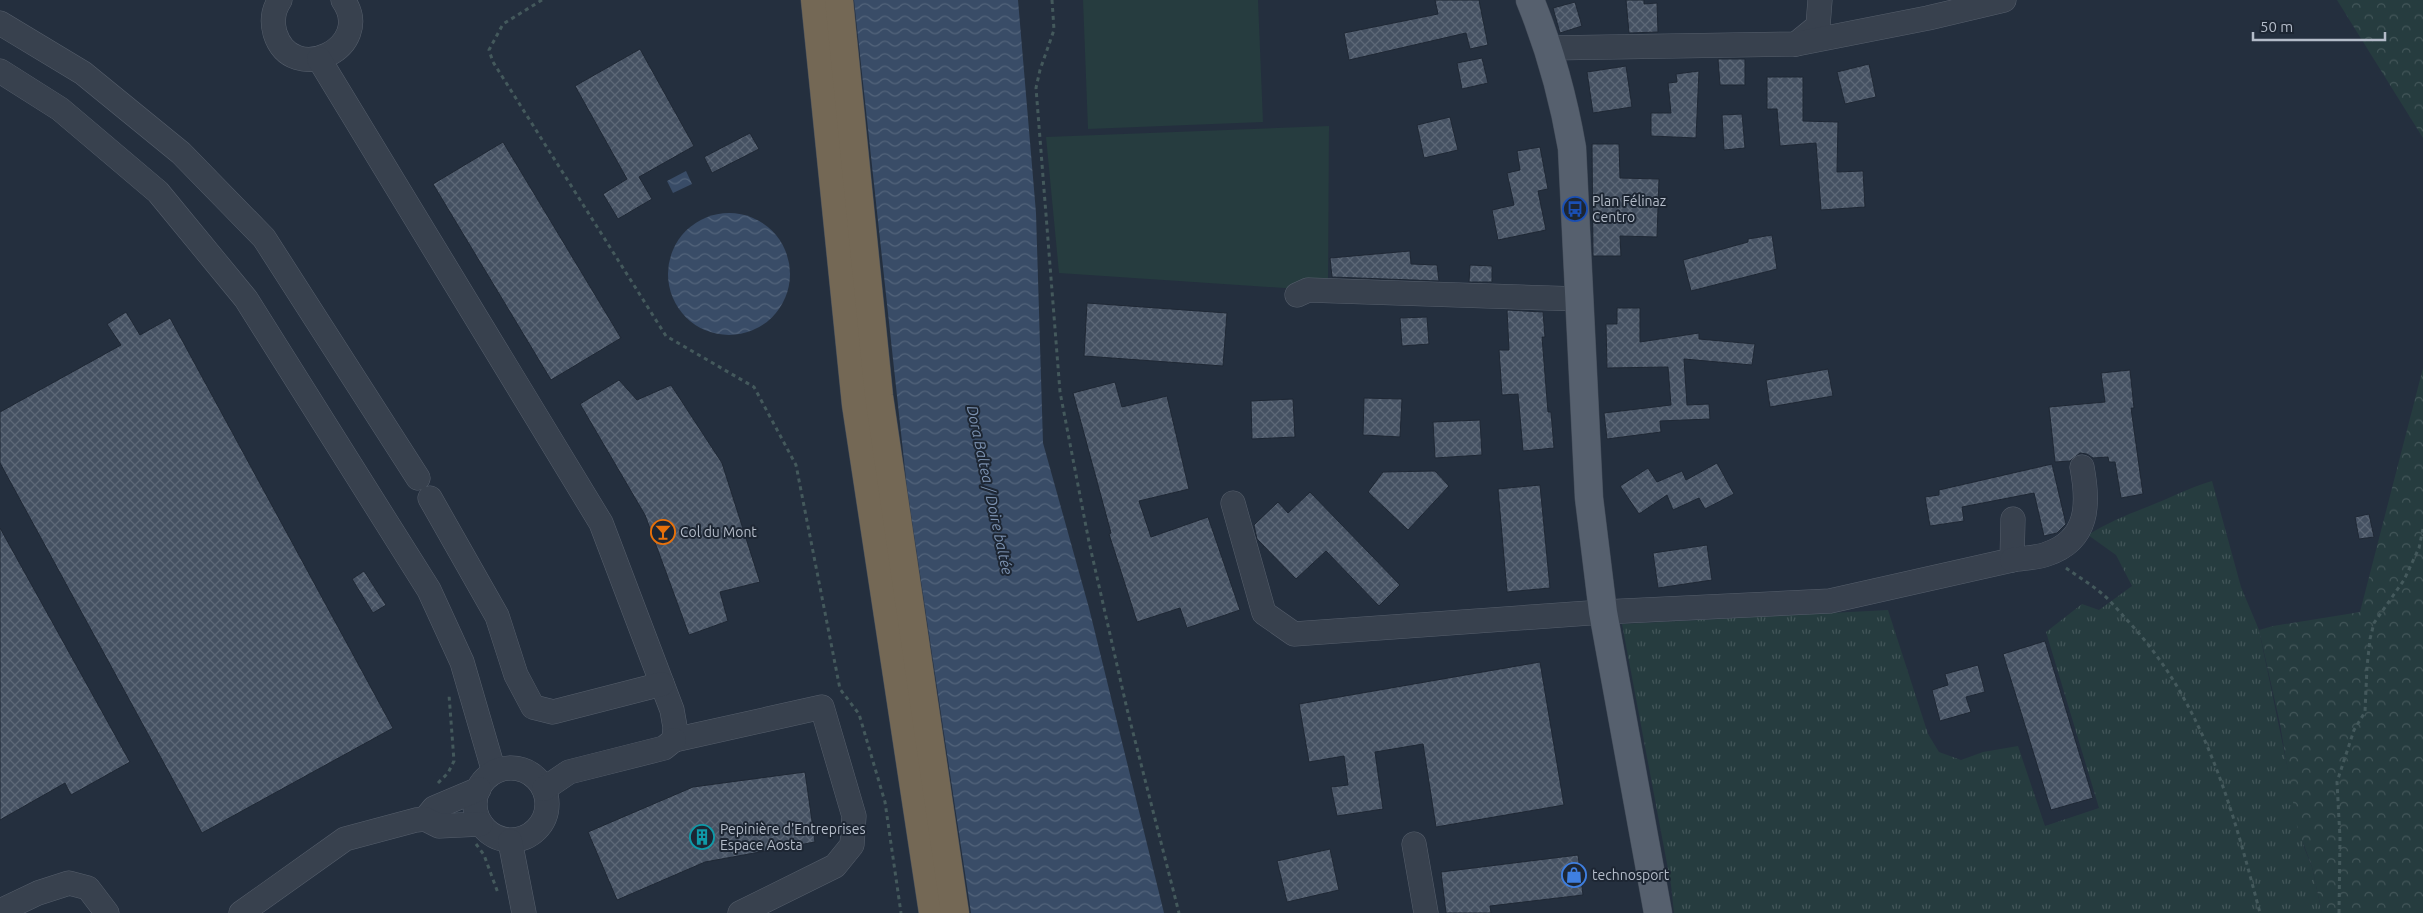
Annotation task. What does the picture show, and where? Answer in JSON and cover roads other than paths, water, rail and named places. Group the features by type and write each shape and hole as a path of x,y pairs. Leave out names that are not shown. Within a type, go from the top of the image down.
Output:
{"highway":[{"path":"815,0 828,146 856,405 933,913"},
{"path":"839,0 879,396 955,913"}],"main road":[{"path":"1530,0 1549,48 1563,97 1572,148 1589,498 1603,612 1658,913"}],"street":[{"path":"280,0 274,14 273,27 277,38 284,49 294,56 306,60 319,59 330,55 340,48 350,26 349,13 345,1"},
{"path":"1796,44 1818,26 1820,0"},
{"path":"1549,48 1796,44 1928,18 2004,0"},
{"path":"0,23 83,73 181,153 264,238 418,478"},
{"path":"319,59 601,522 672,710 675,727 674,740"},
{"path":"0,71 60,110 158,192 246,298 429,590 462,662 486,781 476,801 476,813 481,824 494,835 510,841 525,838 537,830 545,818 548,804 544,789 538,779 517,769 505,769 486,781 434,808 425,819 346,839 241,913"},
{"path":"1297,295 1308,290 1580,299"},
{"path":"1233,503 1264,613 1294,634 1603,612 1830,601 2012,560 2047,554 2071,542 2082,525 2087,495 2082,468"},
{"path":"430,498 497,616 516,675 534,706 553,712 662,684"},
{"path":"2012,560 2013,519"},
{"path":"544,789 569,772 664,748 674,740 822,707 854,816 852,846 835,866 740,913"},
{"path":"425,819 439,826 481,824"},
{"path":"510,841 524,913"},
{"path":"1414,844 1426,913"},
{"path":"0,911 38,893 69,883 88,888 107,913"}],"water":[{"name":"Dora Baltea / Doire baltée","path":"854,0 1018,0 1036,213 1043,443 1089,608 1164,913 971,913 907,488"},
{"path":"686,171 692,184 673,193 667,181"},
{"path":"729,213 741,214 752,218 763,223 772,231 780,240 785,251 789,262 789,286 785,297 780,308 772,317 763,325 752,330 741,334 729,335 717,334 706,330 695,325 686,317 678,308 673,297 669,286 668,274 669,262 673,251 678,240 686,231 695,223 706,218 717,214"}],"place":[{"name":"Plan Félinaz Centro","path":"1575,209"},
{"name":"Col du Mont","path":"663,532"},
{"name":"Pepinière d'Entreprises Espace Aosta","path":"702,837"},
{"name":"technosport","path":"1574,875"}]}
